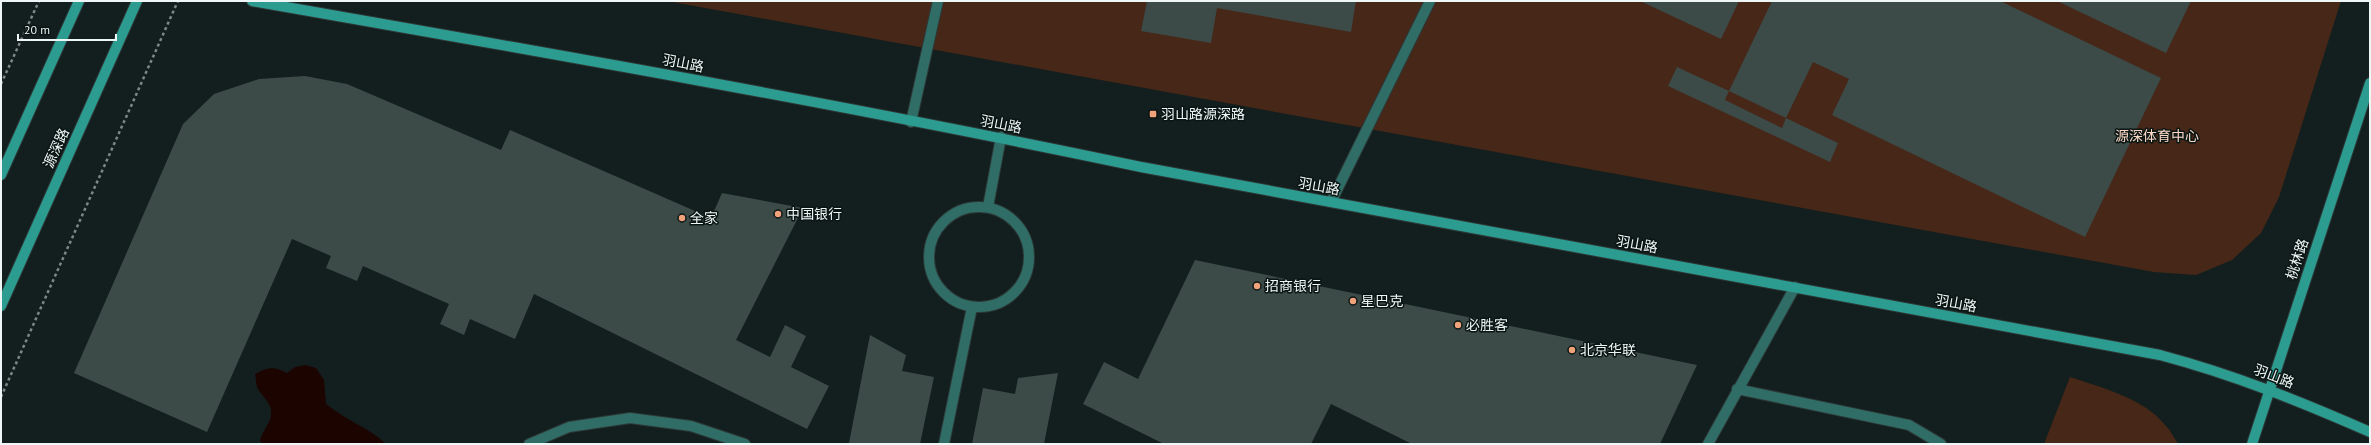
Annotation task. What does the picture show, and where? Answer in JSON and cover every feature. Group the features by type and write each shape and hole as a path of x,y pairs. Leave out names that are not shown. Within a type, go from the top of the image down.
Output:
{"street":[{"path":"1,175 79,1"},
{"name":"源深路","path":"1,306 137,1"},
{"name":"羽山路","path":"252,1 681,76 911,122 1001,137 1141,167 2160,355 2215,369 2270,389 2370,432"},
{"name":"桃林路","path":"2252,444 2370,83"}],"lane":[{"path":"911,122 938,1"},
{"path":"1331,202 1430,1"},
{"path":"988,207 1001,137"},
{"path":"972,206 988,207 1004,213 1018,224 1027,239 1030,257 1028,268 1018,289 1006,300 989,307 972,307 956,302 944,293 934,280 929,265 929,249 934,234 943,221 956,211 972,206"},
{"path":"1708,444 1737,389 1795,287"},
{"path":"944,444 972,307"},
{"path":"1737,389 1909,425 1941,444"},
{"path":"529,444 569,427 630,418 691,426 745,444"}],"path":[{"path":"1,84 39,1"},
{"path":"1,397 178,1"}],"green space":[{"name":"源深体育中心","path":"667,1 2341,1 2279,197 2261,233 2232,260 2196,275 2154,272"},
{"path":"2070,377 2122,395 2146,408 2157,416 2168,428 2178,444 2044,444"}],"shaded area":[{"path":"305,365 316,368 324,380 326,404 333,410 372,433 386,444 263,444 260,441 262,434 268,425 271,411 269,403 257,387 255,374 271,368 287,373 295,367"}],"building":[{"path":"1147,1 1356,1 1351,32 1217,8 1211,43 1141,31"},
{"path":"1640,1 1739,1 1721,39"},
{"path":"1772,1 2000,1 2161,78 2085,237 1832,115 1849,79 1813,62 1786,118 1729,91"},
{"path":"2057,1 2191,1 2166,53"},
{"path":"1677,67 1729,91 1725,100 1782,128 1786,118 1838,143 1830,162 1668,86"},
{"path":"305,76 347,84 501,150 510,130 711,218 722,193 803,208 736,340 770,357 785,325 806,336 791,367 829,386 807,429 534,294 515,339 470,319 464,335 440,324 449,304 363,266 357,281 326,268 331,256 292,239 207,432 74,373 183,124 214,94 259,79"},
{"path":"1195,260 1697,365 1660,444 1412,444 1331,404 1311,444 1164,444 1083,404 1104,362 1138,379"},
{"path":"870,335 906,355 902,371 934,377 920,444 849,443"},
{"path":"1058,373 1044,444 972,444 983,388 1015,394 1018,378"}],"place":[{"name":"羽山路源深路","path":"1153,114"},
{"name":"中国银行","path":"778,214"},
{"name":"全家","path":"682,218"},
{"name":"招商银行","path":"1257,286"},
{"name":"星巴克","path":"1353,301"},
{"name":"必胜客","path":"1458,325"},
{"name":"北京华联","path":"1572,350"}]}
